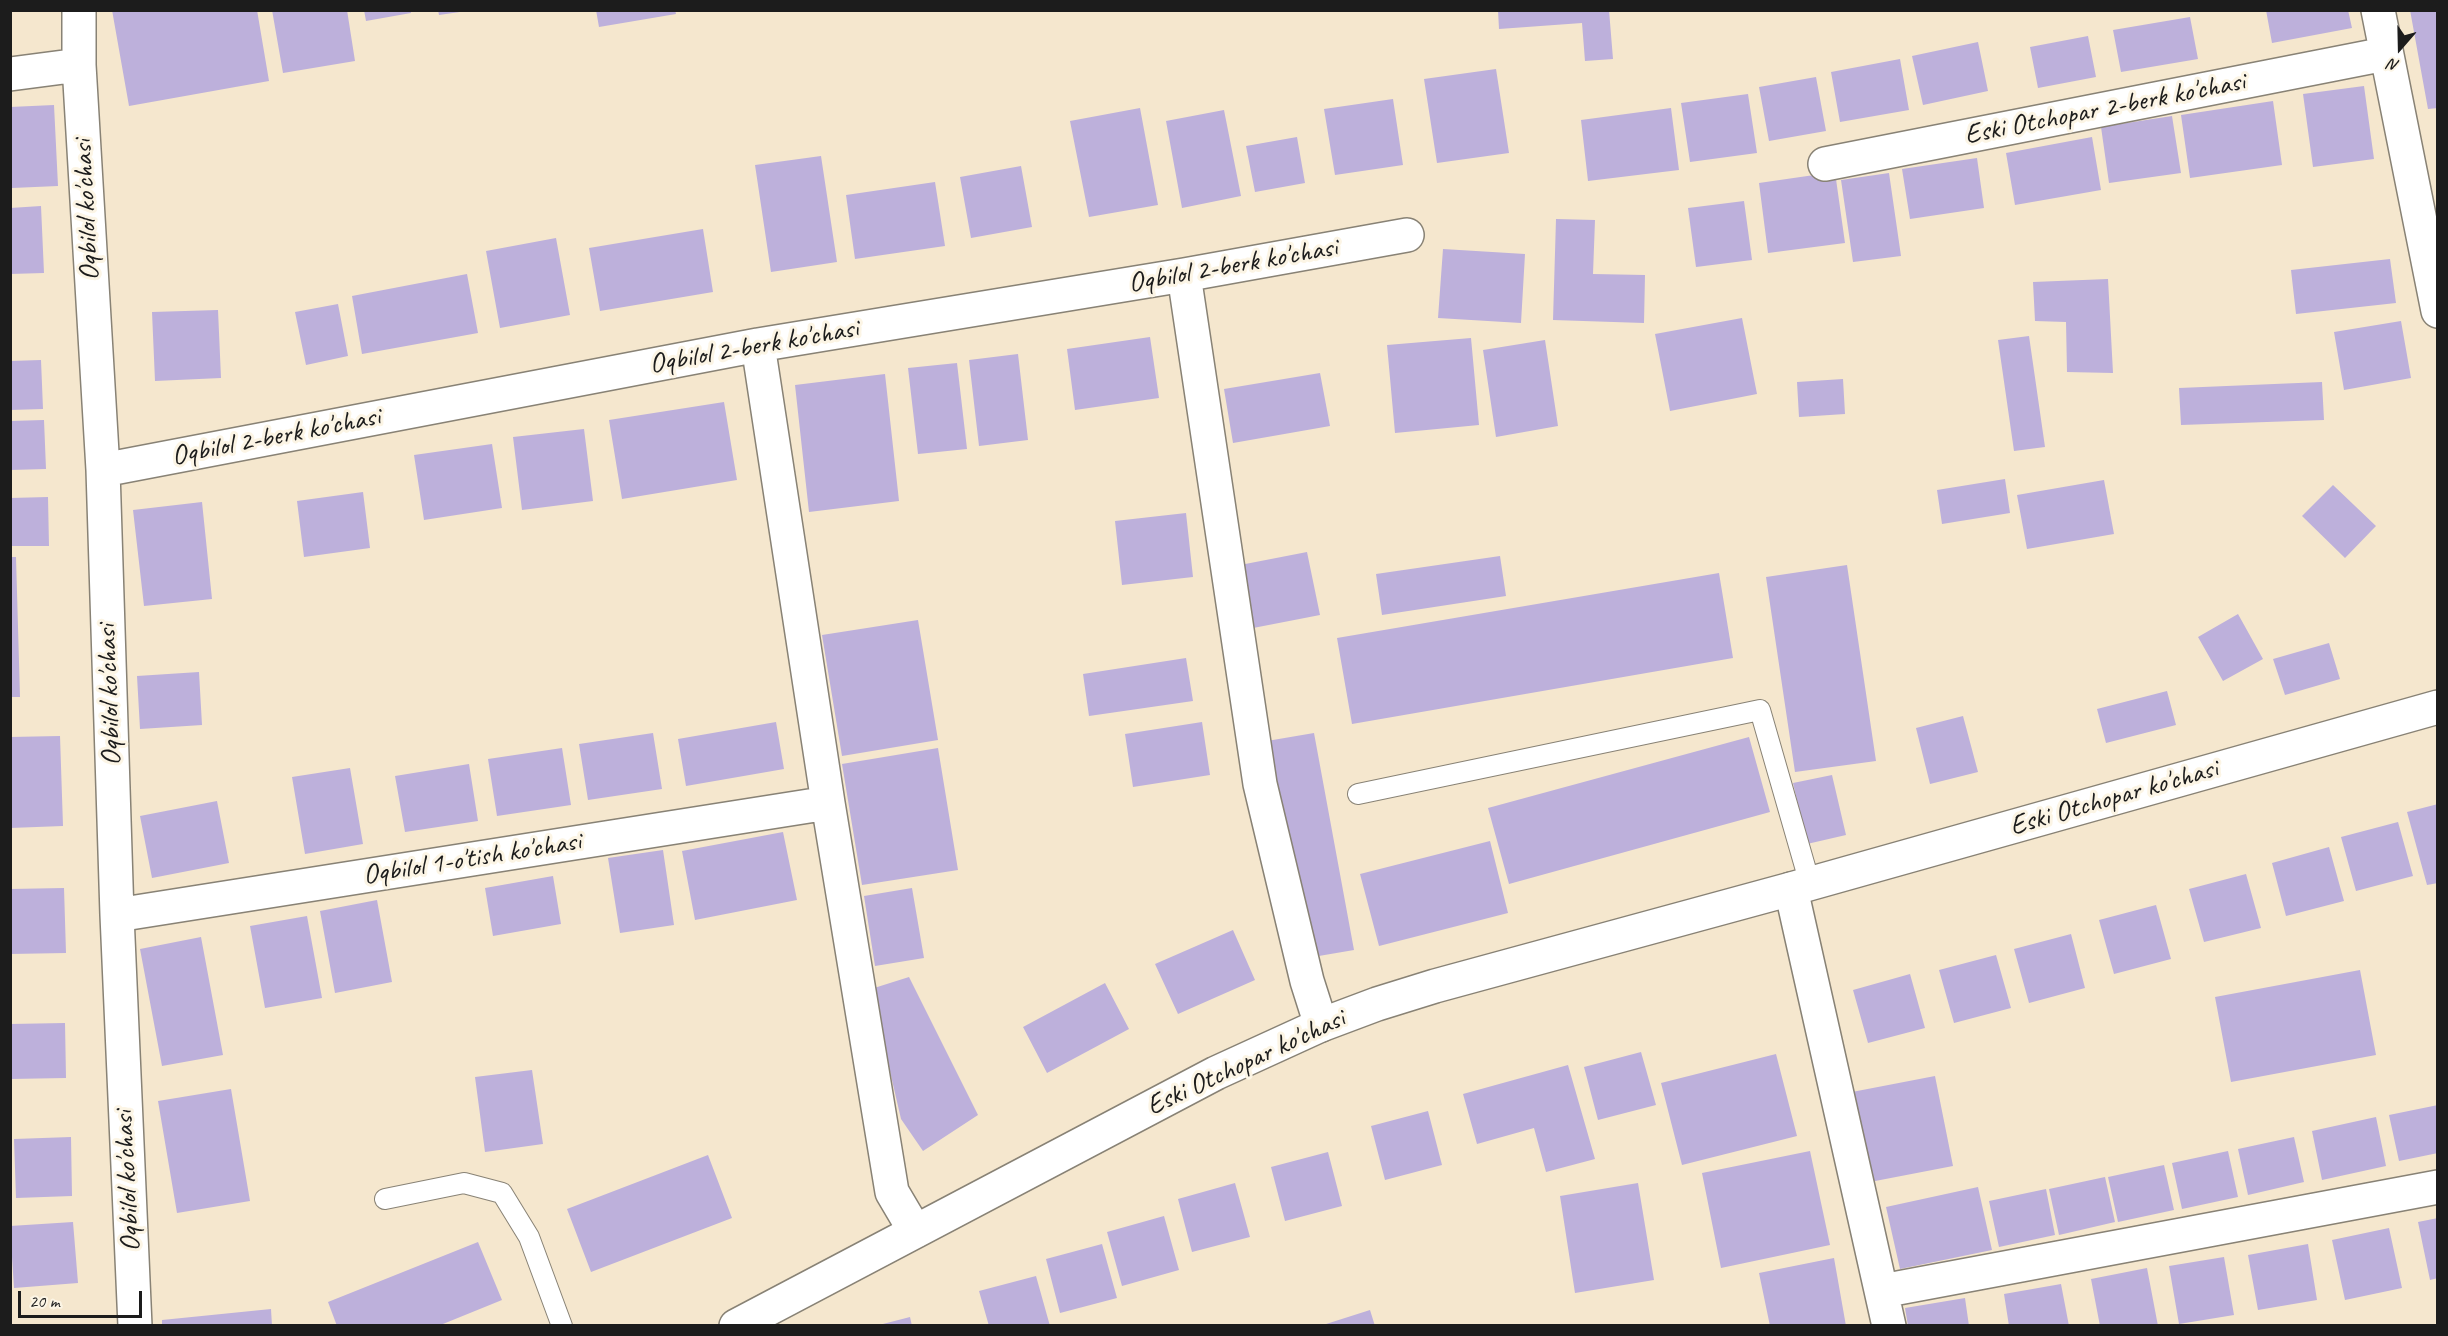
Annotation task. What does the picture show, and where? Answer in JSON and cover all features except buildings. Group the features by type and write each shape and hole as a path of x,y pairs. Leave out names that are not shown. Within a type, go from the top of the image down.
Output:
{"street":[{"name":"Oqbilol ko'chasi","path":"79,10 79,65 103,470 117,915 135,1326"},
{"path":"2378,10 2438,311"},
{"name":"Eski Otchopar 2-berk ko'chasi","path":"1825,164 2385,54"},
{"path":"10,74 79,65"},
{"name":"Oqbilol 2-berk ko'chasi","path":"103,470 758,345 1184,275 1407,235"},
{"path":"1184,275 1260,784 1307,981 1321,1025"},
{"path":"758,345 828,803 892,1192 915,1231"},
{"name":"Eski Otchopar ko'chasi","path":"743,1324 1169,1096 1321,1025 1435,986 2438,707"},
{"name":"Oqbilol 1-o'tish ko'chasi","path":"117,915 828,803"},
{"path":"1800,886 1889,1326"},
{"path":"1882,1291 2438,1186"}],"lane":[{"path":"1358,794 1760,710 1800,886"},
{"path":"385,1199 464,1183 502,1193 529,1238 562,1326"}]}
